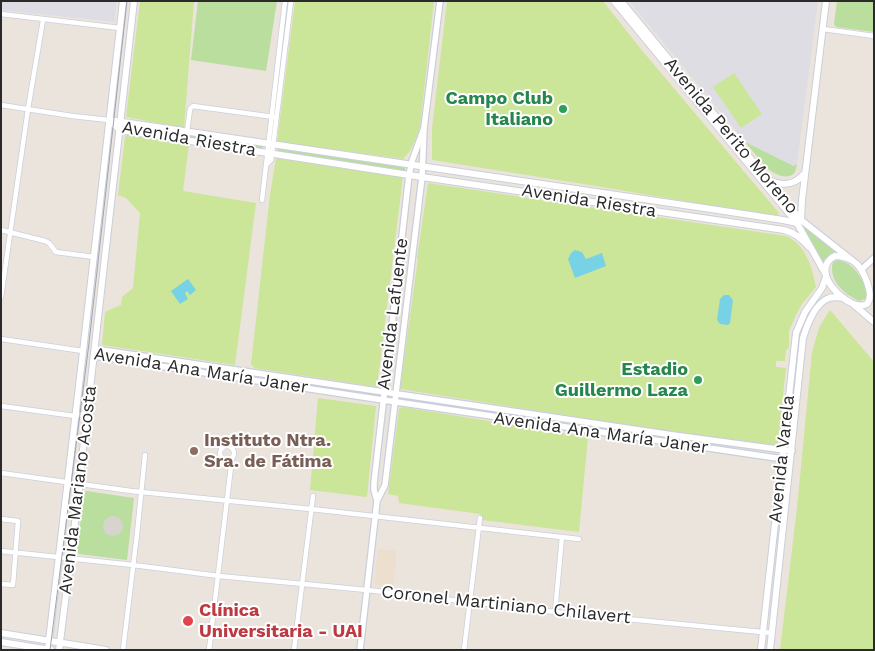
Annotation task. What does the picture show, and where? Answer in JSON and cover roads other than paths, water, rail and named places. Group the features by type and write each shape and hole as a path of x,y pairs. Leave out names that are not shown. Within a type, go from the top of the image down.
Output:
{"main road":[{"name":"Avenida Mariano Acosta","path":"49,650 122,1"},
{"name":"Avenida Mariano Acosta","path":"59,650 79,491 78,484 134,1"},
{"name":"Avenida Perito Moreno","path":"614,1 787,212 853,261"},
{"name":"Avenida Perito Moreno","path":"621,1 799,222 810,247 826,275"},
{"path":"799,222 826,1"},
{"name":"Avenida Riestra","path":"109,120 799,222"},
{"name":"Avenida Riestra","path":"109,120 120,130 789,231 810,247"},
{"path":"180,139 184,131"},
{"path":"767,180 788,184 805,173"},
{"path":"710,219 711,209"},
{"path":"783,220 787,217 787,212"},
{"path":"850,302 862,305 868,303 872,295 872,286 862,269 853,261 842,256 832,257 827,263 826,275 831,285 844,298 874,322"},
{"name":"Avenida Varela","path":"761,650 796,333 805,312 822,288 826,275"},
{"name":"Avenida Varela","path":"770,650 804,338 809,322 822,303 834,297 844,298"},
{"name":"Avenida Ana María Janer","path":"83,351 94,353"},
{"path":"771,555 780,556"},
{"path":"1,633 106,650"},
{"path":"1,642 49,650"}],"street":[{"path":"262,200 266,164 271,145 271,117 285,1"},
{"path":"271,145 278,118 291,1"},
{"name":"Avenida Lafuente","path":"377,502 385,485 422,177 424,128 440,1"},
{"path":"1,14 120,28"},
{"path":"1,297 43,20"},
{"path":"823,29 874,36"},
{"path":"1,104 109,120"},
{"path":"184,131 190,109 193,106 278,118"},
{"name":"Avenida Lafuente","path":"360,650 376,516 377,502 374,483 410,165 424,128"},
{"path":"1,230 44,241 49,243 56,252 94,257"},
{"path":"862,269 874,258"},
{"path":"1,339 83,351"},
{"name":"Avenida Ana María Janer","path":"94,353 152,357 792,451"},
{"name":"Avenida Ana María Janer","path":"94,353 151,365 790,460"},
{"path":"151,365 152,357"},
{"path":"240,378 242,371"},
{"path":"1,406 75,416 88,410"},
{"path":"644,439 644,434 648,431"},
{"path":"123,650 145,455"},
{"path":"209,650 232,458"},
{"path":"1,473 131,491 579,539"},
{"path":"294,650 313,496"},
{"path":"464,650 480,518"},
{"path":"1,519 18,521 13,586 1,584"},
{"path":"554,612 562,537"},
{"name":"Coronel Martiniano Chilavert","path":"1,551 554,612 772,633"}],"water":[{"path":"575,250 582,252 586,259 602,253 606,266 575,278 568,259"},
{"path":"188,279 196,290 190,295 187,291 185,293 188,299 180,304 171,291"},
{"path":"724,295 729,295 733,300 730,323 728,325 720,324 717,320 720,299"}],"tram line":[{"path":"50,650 89,343 127,1"}],"place":[{"name":"Campo Club Italiano","path":"563,109"},
{"name":"Estadio Guillermo Laza","path":"698,380"},
{"name":"Instituto Ntra. Sra. de Fátima","path":"194,451"},
{"name":"Clínica Universitaria - UAI","path":"188,621"}]}
